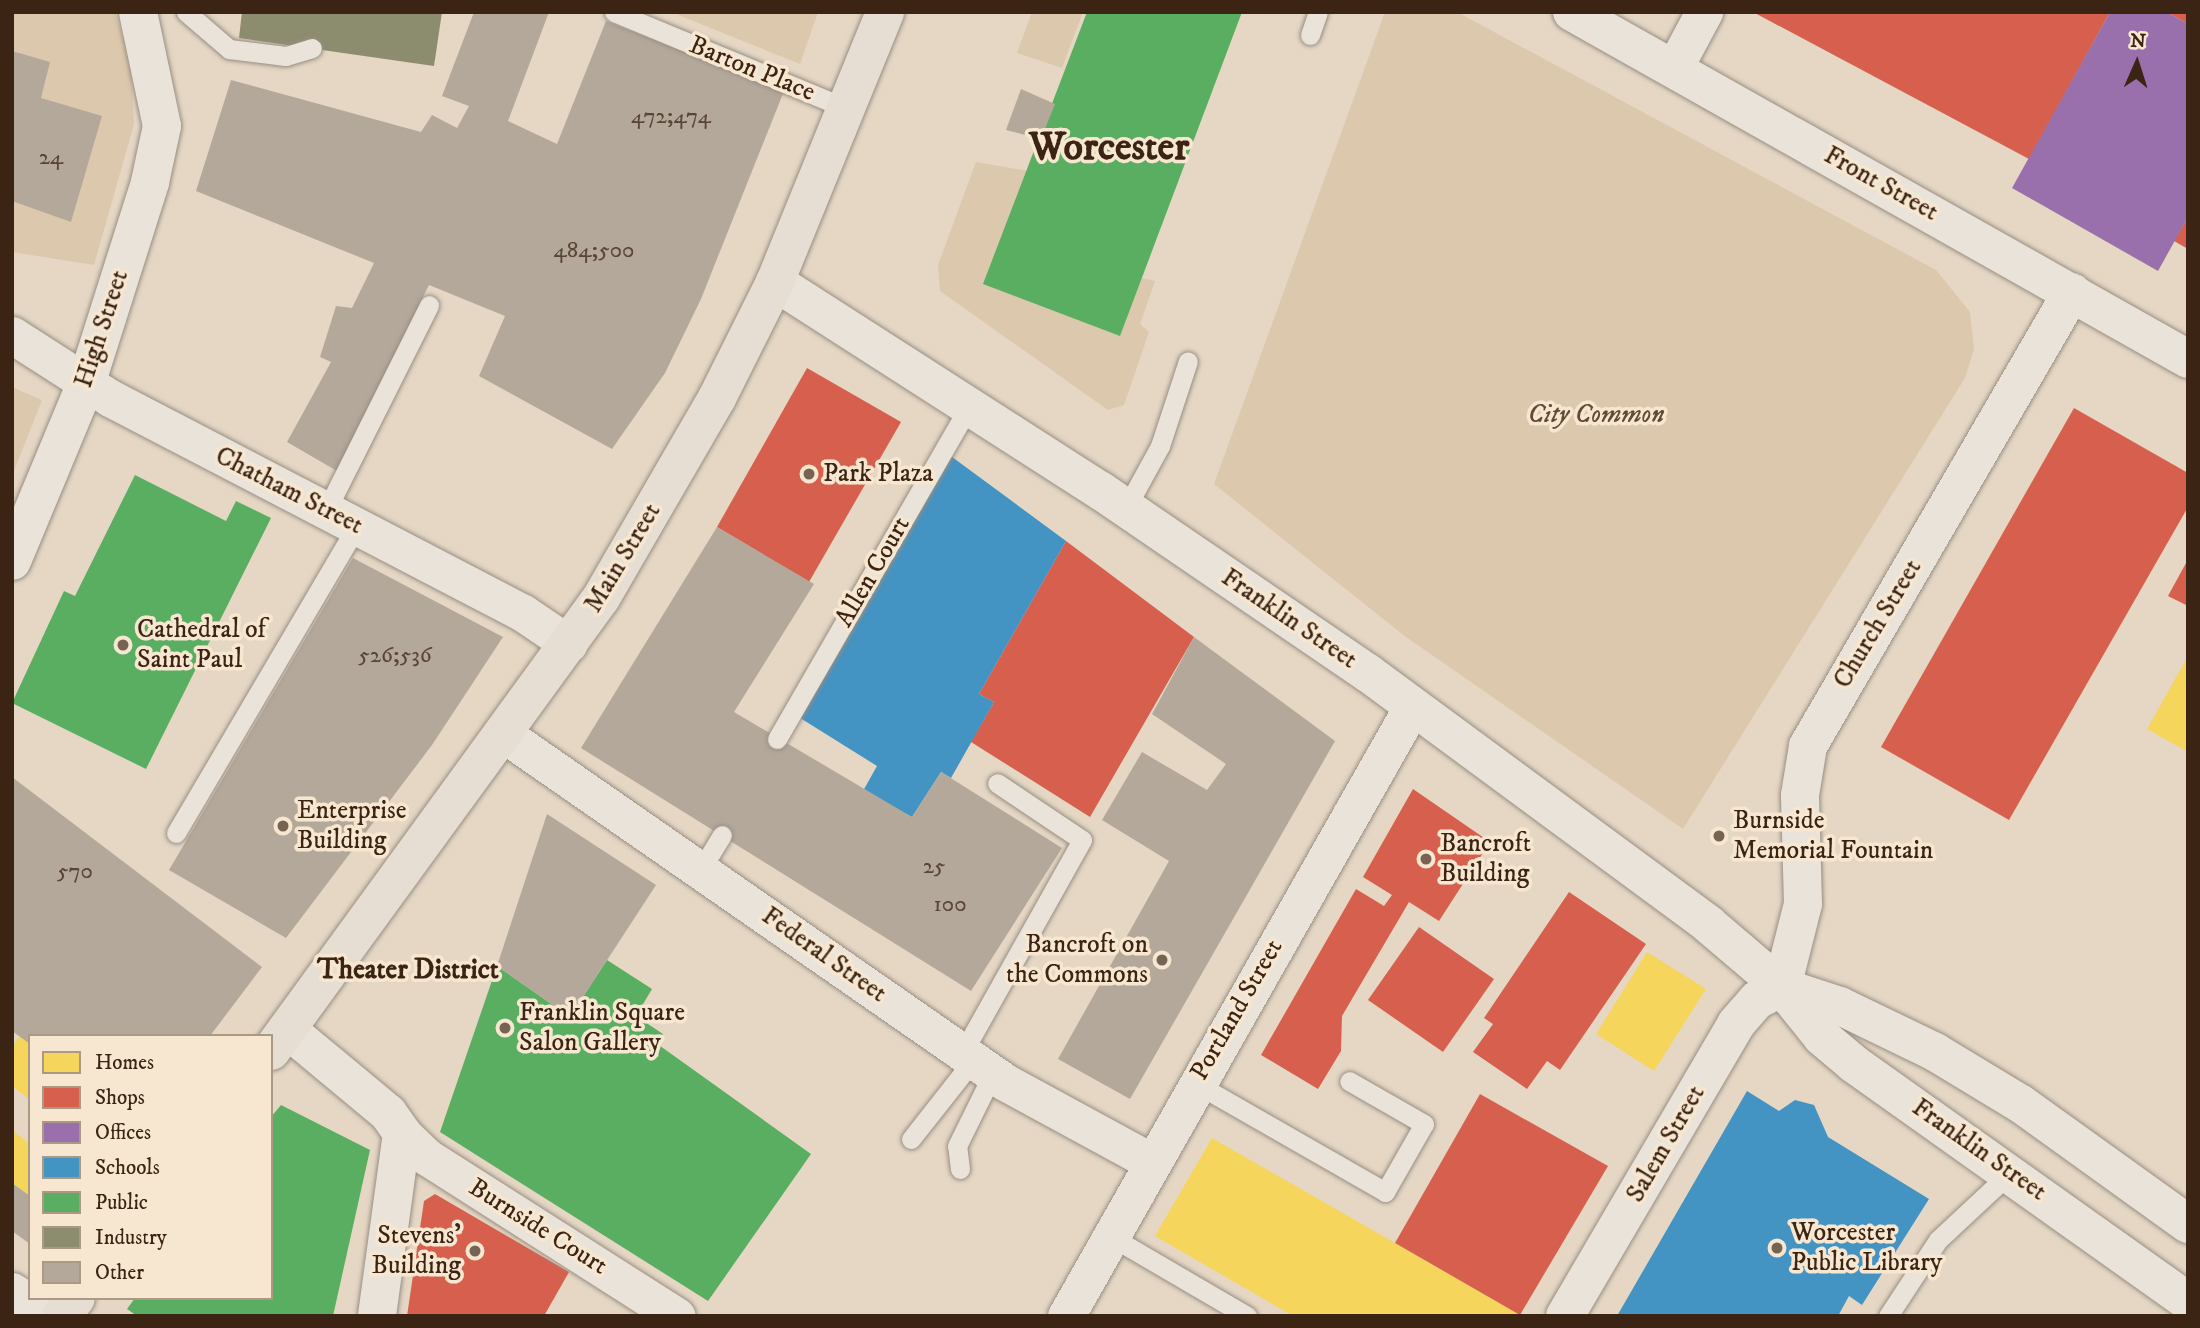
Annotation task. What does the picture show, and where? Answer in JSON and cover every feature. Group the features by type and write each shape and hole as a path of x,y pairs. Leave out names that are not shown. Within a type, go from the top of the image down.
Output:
{"main road":[{"name":"High Street","path":"12,561 88,378 150,181 162,126 159,90 138,12"},
{"name":"Main Street","path":"279,1041 505,736 569,644 717,398 775,282 851,110 885,12"},
{"name":"Front Street","path":"1572,12 2188,359"},
{"name":"Franklin Street","path":"775,282 970,405 1126,508 1412,707 1708,924 1782,987 1822,1037 1854,1064 2011,1172 2188,1301"},
{"name":"Church Street","path":"1782,987 1801,925 1800,795 1808,746 2072,292"},
{"name":"Franklin Street","path":"1782,987 1840,1006 1935,1052 2032,1111 2188,1224"},
{"name":"Salem Street","path":"1565,1316 1736,1024 1757,1000 1782,987"},
{"path":"279,1041 388,1113 402,1133 377,1316"},
{"path":"12,1292 49,1316"},
{"path":"61,1316 74,1300"}],"street":[{"path":"1674,68 1704,12"},
{"name":"Chatham Street","path":"12,335 88,378 110,398 342,517 569,644"},
{"name":"Portland Street","path":"1066,1316 1150,1161 1412,707"},
{"name":"Federal Street","path":"505,736 976,1061 1150,1161"},
{"name":"Burnside Court","path":"402,1133 427,1157 677,1316"}],"lane":[{"path":"186,12 229,49 253,56 312,48"},
{"name":"Barton Place","path":"614,12 851,110"},
{"path":"1310,35 1318,12"},
{"path":"176,833 342,517 429,305"},
{"path":"1126,508 1160,446 1188,361"},
{"name":"Allen Court","path":"777,739 970,405"},
{"path":"960,1170 957,1146 976,1061 1082,840 997,783"},
{"path":"700,872 722,835"},
{"path":"911,1139 976,1061"},
{"path":"1195,1083 1385,1192 1424,1124 1349,1081"},
{"path":"1888,1316 1938,1240 2011,1172"},
{"path":"1110,1236 1247,1316"}],"green space":[{"path":"12,12 115,12 131,64 134,124 94,265 12,252"},
{"path":"671,12 818,12 800,64"},
{"path":"1032,12 1083,12 1062,68 1017,53"},
{"name":"City Common","path":"1385,12 1457,12 1936,270 1970,312 1974,349 1965,378 1683,829 1406,637 1214,484"},
{"path":"976,162 1029,171 1142,278 1155,281 1140,324 1149,332 1124,405 1108,410 940,291 938,265"},
{"path":"12,387 42,400 12,476"}],"building: Homes":[{"path":"2188,656 2188,752 2147,729"},
{"path":"1647,952 1706,989 1654,1071 1596,1034"},
{"path":"20,1036 28,1042 28,1098 12,1086 12,1046"},
{"path":"12,1130 28,1142 28,1195 12,1183"},
{"path":"1212,1138 1522,1316 1293,1316 1155,1236"}],"building: Shops":[{"path":"1753,12 2110,12 2029,159"},
{"path":"2167,12 2188,12 2188,24"},
{"path":"2188,217 2188,249 2174,241"},
{"name":"Park Plaza","path":"807,368 901,422 809,582 717,527"},
{"path":"2074,408 2188,473 2188,507 2009,820 1881,747"},
{"path":"1066,541 1194,637 1090,817 971,742 994,702 979,694"},
{"path":"2186,563 2188,564 2188,606 2168,596"},
{"path":"1413,789 1490,842 1439,921 1409,902 1342,1016 1341,1051 1318,1089 1261,1055 1356,889 1384,906 1392,895 1363,877"},
{"path":"1569,892 1646,944 1560,1070 1547,1061 1527,1089 1473,1052 1493,1024 1484,1018"},
{"path":"1419,927 1494,979 1443,1052 1368,1000"},
{"path":"1480,1094 1608,1166 1520,1315 1395,1243"},
{"name":"Stevens' Building","path":"435,1194 569,1272 544,1316 407,1316 424,1201"}],"building: Offices":[{"path":"2110,12 2167,12 2188,24 2188,217 2158,271 2012,188"}],"building: Schools":[{"path":"948,454 1066,541 979,694 994,702 951,778 941,772 912,817 863,791 877,766 797,716"},
{"name":"Worcester Public Library","path":"1747,1091 1779,1111 1795,1100 1814,1105 1828,1137 1929,1199 1862,1305 1849,1296 1838,1316 1617,1316"}],"building: Public":[{"path":"1087,12 1242,12 1120,336 983,284"},
{"name":"Cathedral of Saint Paul","path":"135,475 226,521 236,501 271,518 146,769 12,703 64,591 75,596"},
{"path":"607,960 652,989 636,1016 663,1034 656,1043 811,1154 708,1301 440,1132 497,966 570,1017"},
{"path":"281,1105 370,1150 333,1316 137,1316 127,1309 134,1300 273,1300 273,1115"}],"building: Industry":[{"path":"242,12 442,12 434,66 239,38"}],"building: Other":[{"path":"474,12 549,12 508,121 557,144 606,21 784,91 701,299 665,373 612,449 479,376 505,316 429,285 337,471 287,442 331,362 320,357 336,306 352,308 374,263 196,191 231,80 421,132 432,115 457,128 469,106 442,96"},
{"path":"12,51 50,62 41,98 102,116 71,222 12,201"},
{"path":"1021,89 1055,104 1041,139 1006,130"},
{"path":"717,527 814,584 734,712 912,817 941,772 1062,848 971,991 581,748"},
{"path":"353,558 503,637 432,745 286,938 169,870"},
{"name":"Bancroft on the Commons","path":"1194,637 1335,741 1130,1099 1058,1059 1169,861 1102,820 1142,752 1207,790 1226,764 1152,714"},
{"path":"12,777 262,967 212,1034 28,1034 28,1043 12,1031"},
{"path":"547,814 656,885 570,1017 497,966"},
{"path":"12,1183 28,1195 28,1243 12,1231"}],"place":[{"name":"Park Plaza","path":"809,474"},
{"name":"Cathedral of Saint Paul","path":"123,645"},
{"name":"Enterprise Building","path":"283,826"},
{"name":"Burnside Memorial Fountain","path":"1719,836"},
{"name":"Bancroft Building","path":"1426,859"},
{"name":"Bancroft on the Commons","path":"1162,960"},
{"name":"Franklin Square Salon Gallery","path":"505,1028"},
{"name":"Worcester Public Library","path":"1777,1248"},
{"name":"Stevens' Building","path":"475,1251"}],"district":[{"name":"Worcester","path":"1109,148"},
{"name":"Theater District","path":"408,970"}]}
